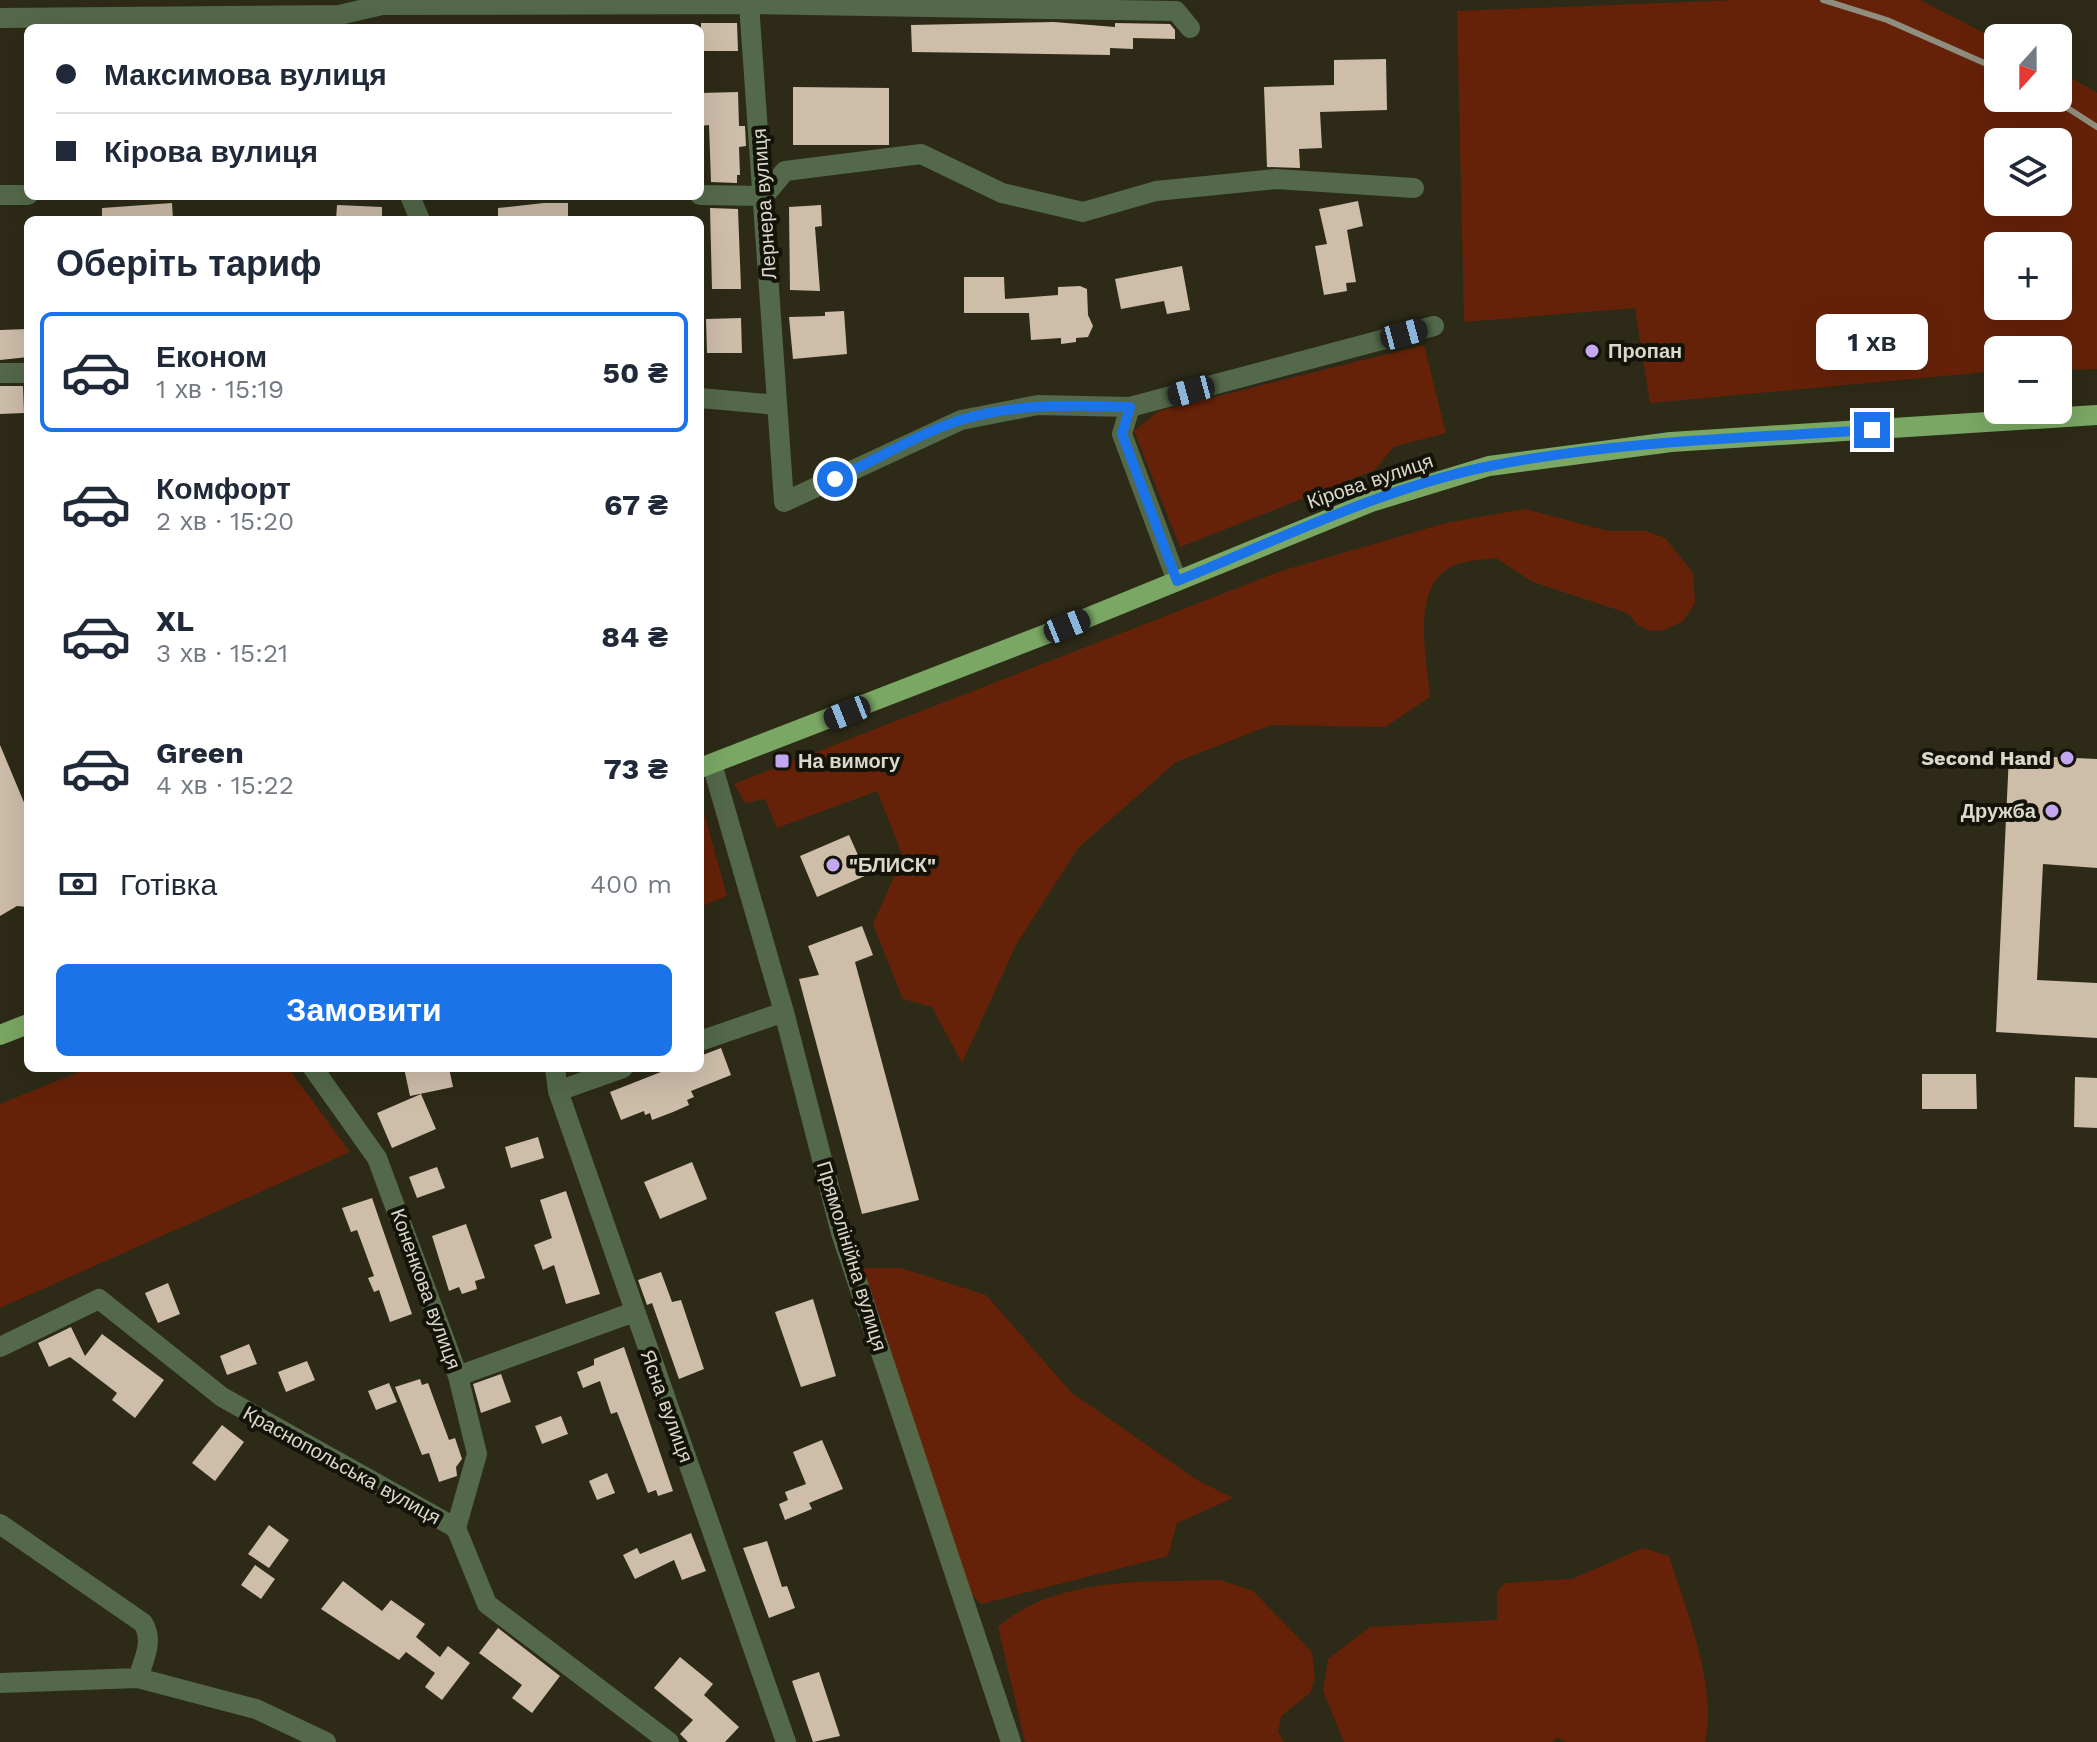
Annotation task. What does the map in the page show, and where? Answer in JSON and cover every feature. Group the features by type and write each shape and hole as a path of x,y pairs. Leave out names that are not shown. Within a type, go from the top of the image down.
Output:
{"main road":[{"name":"Кірова вулиця","path":"706,766 1371,502 1489,466 1671,442 2097,415"},
{"path":"0,1035 24,1026"}],"street":[{"path":"0,18 334,22 382,5 749,4 1176,11 1190,28"},
{"name":"Лернера вулиця","path":"749,4 784,502 961,420 1038,405 1130,407"},
{"path":"704,195 764,196 785,171 921,154 1002,193 1083,212 1156,191 1276,179 1414,188"},
{"path":"0,195 24,195"},
{"path":"1177,581 1122,434 1130,407 1434,326"},
{"path":"0,373 24,373"},
{"path":"704,398 777,405"},
{"name":"Прямолінійна вулиця","path":"706,766 784,1012 841,1233 1011,1742"},
{"path":"704,1040 784,1012"},
{"name":"Коненкова вулиця","path":"316,1072 377,1158 458,1376 477,1454 456,1528"},
{"name":"Ясна вулиця","path":"556,1072 558,1091 634,1312 786,1742"},
{"path":"558,1091 612,1072"},
{"name":"Краснопольська вулиця","path":"0,1347 99,1299 222,1397 456,1528 487,1604 669,1742"},
{"path":"458,1376 634,1312"},
{"path":"0,1524 143,1623 150,1633 138,1678"},
{"path":"0,1683 138,1678 256,1709 326,1742"}],"shaded area":[{"path":"1739,0 1920,0 1984,33 1984,112 2072,112 2072,78 2097,93 2097,369 2072,370 2072,336 1984,336 1984,372 1650,403 1635,308 1464,322 1457,11"},
{"path":"1424,345 1446,433 1393,447 1375,470 1180,547 1134,431 1159,411"},
{"path":"1525,509 1608,531 1646,531 1665,538 1693,573 1695,603 1683,621 1664,630 1650,631 1639,626 1627,613 1533,582 1496,558 1458,564 1442,573 1432,586 1424,622 1430,697 1385,727 1271,725 1176,762 1078,848 1016,945 962,1063 932,1007 903,999 873,924 903,857 877,791 777,828 765,799 745,803 734,784 1281,571 1446,523"},
{"path":"704,813 727,896 704,905"},
{"path":"79,1072 291,1072 350,1152 0,1308 0,1104"},
{"path":"860,1268 901,1268 986,1295 1071,1392 1197,1480 1233,1498 1177,1523 1168,1556 981,1604 969,1591"},
{"path":"1643,1548 1669,1556 1684,1600 1704,1674 1708,1721 1705,1742 1565,1742 1558,1737 1552,1742 1344,1742 1323,1691 1328,1659 1370,1627 1497,1620 1497,1592 1505,1583 1572,1579"},
{"path":"1220,1580 1253,1591 1312,1652 1315,1679 1310,1693 1281,1716 1278,1732 1284,1742 1025,1742 998,1627 1021,1610 1074,1590 1133,1582"}],"building":[{"path":"1054,22 1115,27 1115,23 1170,24 1175,30 1175,39 1133,38 1133,49 1110,48 1110,55 912,52 911,25"},
{"path":"737,23 738,51 704,51 704,24 701,24"},
{"path":"1386,59 1387,110 1320,112 1322,148 1299,149 1300,168 1267,167 1264,87 1334,85 1334,60"},
{"path":"793,87 889,88 889,145 793,145"},
{"path":"738,92 739,126 745,126 746,146 739,147 740,175 737,175 737,183 711,182 709,125 704,126 704,93"},
{"path":"1358,201 1363,226 1347,230 1356,282 1346,283 1347,291 1324,295 1315,246 1327,244 1319,209"},
{"path":"172,203 173,216 102,216 102,208"},
{"path":"568,203 568,216 498,216 498,208"},
{"path":"337,205 382,207 382,216 336,216"},
{"path":"821,205 822,226 815,227 820,291 790,290 789,207"},
{"path":"710,208 738,209 741,289 712,289"},
{"path":"1182,266 1190,310 1167,314 1164,301 1121,309 1115,279"},
{"path":"964,277 1004,277 1005,299 1058,295 1058,287 1080,286 1087,289 1088,315 1093,326 1088,337 1076,338 1076,342 1061,344 1061,338 1031,340 1029,313 964,313"},
{"path":"844,311 847,354 793,359 789,317 825,316 825,312"},
{"path":"741,318 742,353 707,353 706,319"},
{"path":"24,329 24,357 0,360 0,330"},
{"path":"0,386 23,386 24,413 0,414"},
{"path":"0,745 24,802 24,907 17,906 0,916"},
{"path":"2009,755 2097,759 2097,868 2043,864 2037,980 2097,983 2097,1038 1996,1032"},
{"name":"\"БЛИСК\"","path":"849,835 867,875 817,897 800,856"},
{"path":"862,926 873,955 855,962 919,1200 862,1214 799,979 819,975 808,946"},
{"path":"721,1048 731,1075 691,1091 694,1097 687,1100 689,1105 673,1112 652,1120 650,1113 645,1115 644,1111 621,1120 610,1092 661,1072 704,1072 704,1054"},
{"path":"405,1072 450,1072 453,1087 410,1096"},
{"path":"1922,1074 1976,1074 1977,1109 1922,1109"},
{"path":"2075,1077 2097,1078 2097,1128 2074,1127"},
{"path":"421,1094 436,1129 392,1148 377,1113"},
{"path":"538,1137 544,1158 511,1168 505,1147"},
{"path":"692,1162 707,1199 660,1219 644,1182"},
{"path":"437,1167 445,1188 417,1198 409,1177"},
{"path":"566,1191 600,1294 566,1304 554,1265 543,1270 534,1245 552,1238 540,1200"},
{"path":"372,1198 412,1314 390,1322 379,1290 374,1292 368,1278 374,1276 357,1230 351,1232 342,1208"},
{"path":"466,1224 485,1278 475,1281 477,1289 462,1294 459,1287 449,1291 432,1236"},
{"path":"661,1272 672,1302 681,1300 704,1369 679,1379 652,1303 647,1305 638,1280"},
{"path":"168,1283 180,1314 158,1323 145,1293"},
{"path":"813,1299 836,1376 801,1387 775,1312"},
{"path":"71,1327 85,1356 102,1334 164,1380 135,1418 112,1400 117,1393 70,1357 49,1367 38,1343"},
{"path":"249,1344 257,1364 227,1375 220,1356"},
{"path":"624,1347 673,1491 658,1496 656,1490 648,1493 617,1412 611,1414 600,1381 583,1388 577,1372 594,1365 594,1359"},
{"path":"307,1361 315,1380 286,1392 278,1372"},
{"path":"501,1374 511,1402 481,1413 473,1384"},
{"path":"420,1379 422,1385 428,1383 449,1440 455,1438 462,1459 456,1467 457,1476 439,1482 429,1453 422,1455 395,1387"},
{"path":"389,1383 397,1402 376,1410 368,1391"},
{"path":"561,1416 568,1434 542,1444 535,1426"},
{"path":"222,1425 244,1442 215,1481 192,1463"},
{"path":"822,1440 843,1489 809,1503 812,1509 785,1520 779,1504 788,1500 785,1492 806,1484 793,1452"},
{"path":"607,1473 615,1493 597,1500 589,1481"},
{"path":"269,1525 289,1540 269,1568 248,1554"},
{"path":"691,1533 706,1571 682,1580 674,1560 635,1579 623,1555 637,1548 640,1554"},
{"path":"767,1541 782,1587 787,1586 795,1608 769,1618 743,1548"},
{"path":"255,1565 275,1579 261,1599 241,1585"},
{"path":"343,1581 382,1611 391,1600 425,1624 416,1637 440,1657 448,1646 470,1663 442,1700 425,1687 435,1673 406,1652 399,1660 321,1609"},
{"path":"498,1628 560,1676 532,1713 512,1698 522,1685 479,1653"},
{"path":"680,1657 713,1684 704,1695 739,1727 725,1742 688,1742 680,1734 693,1720 654,1688"},
{"path":"819,1672 840,1736 813,1742 792,1681"}],"railway":[{"path":"1823,0 1887,20 1984,63"},
{"path":"2072,111 2097,127"}],"place":[{"name":"Пропан","path":"1592,351"},
{"name":"Second Hand","path":"2067,758"},
{"name":"На вимогу","path":"782,761"},
{"name":"Дружба","path":"2052,811"},
{"name":"\"БЛИСК\"","path":"833,865"}],"route":[{"path":"835,479 961,420 989,413 1038,405 1130,407 1122,434 1177,581 1371,502 1489,466 1671,442 1872,430"}]}
